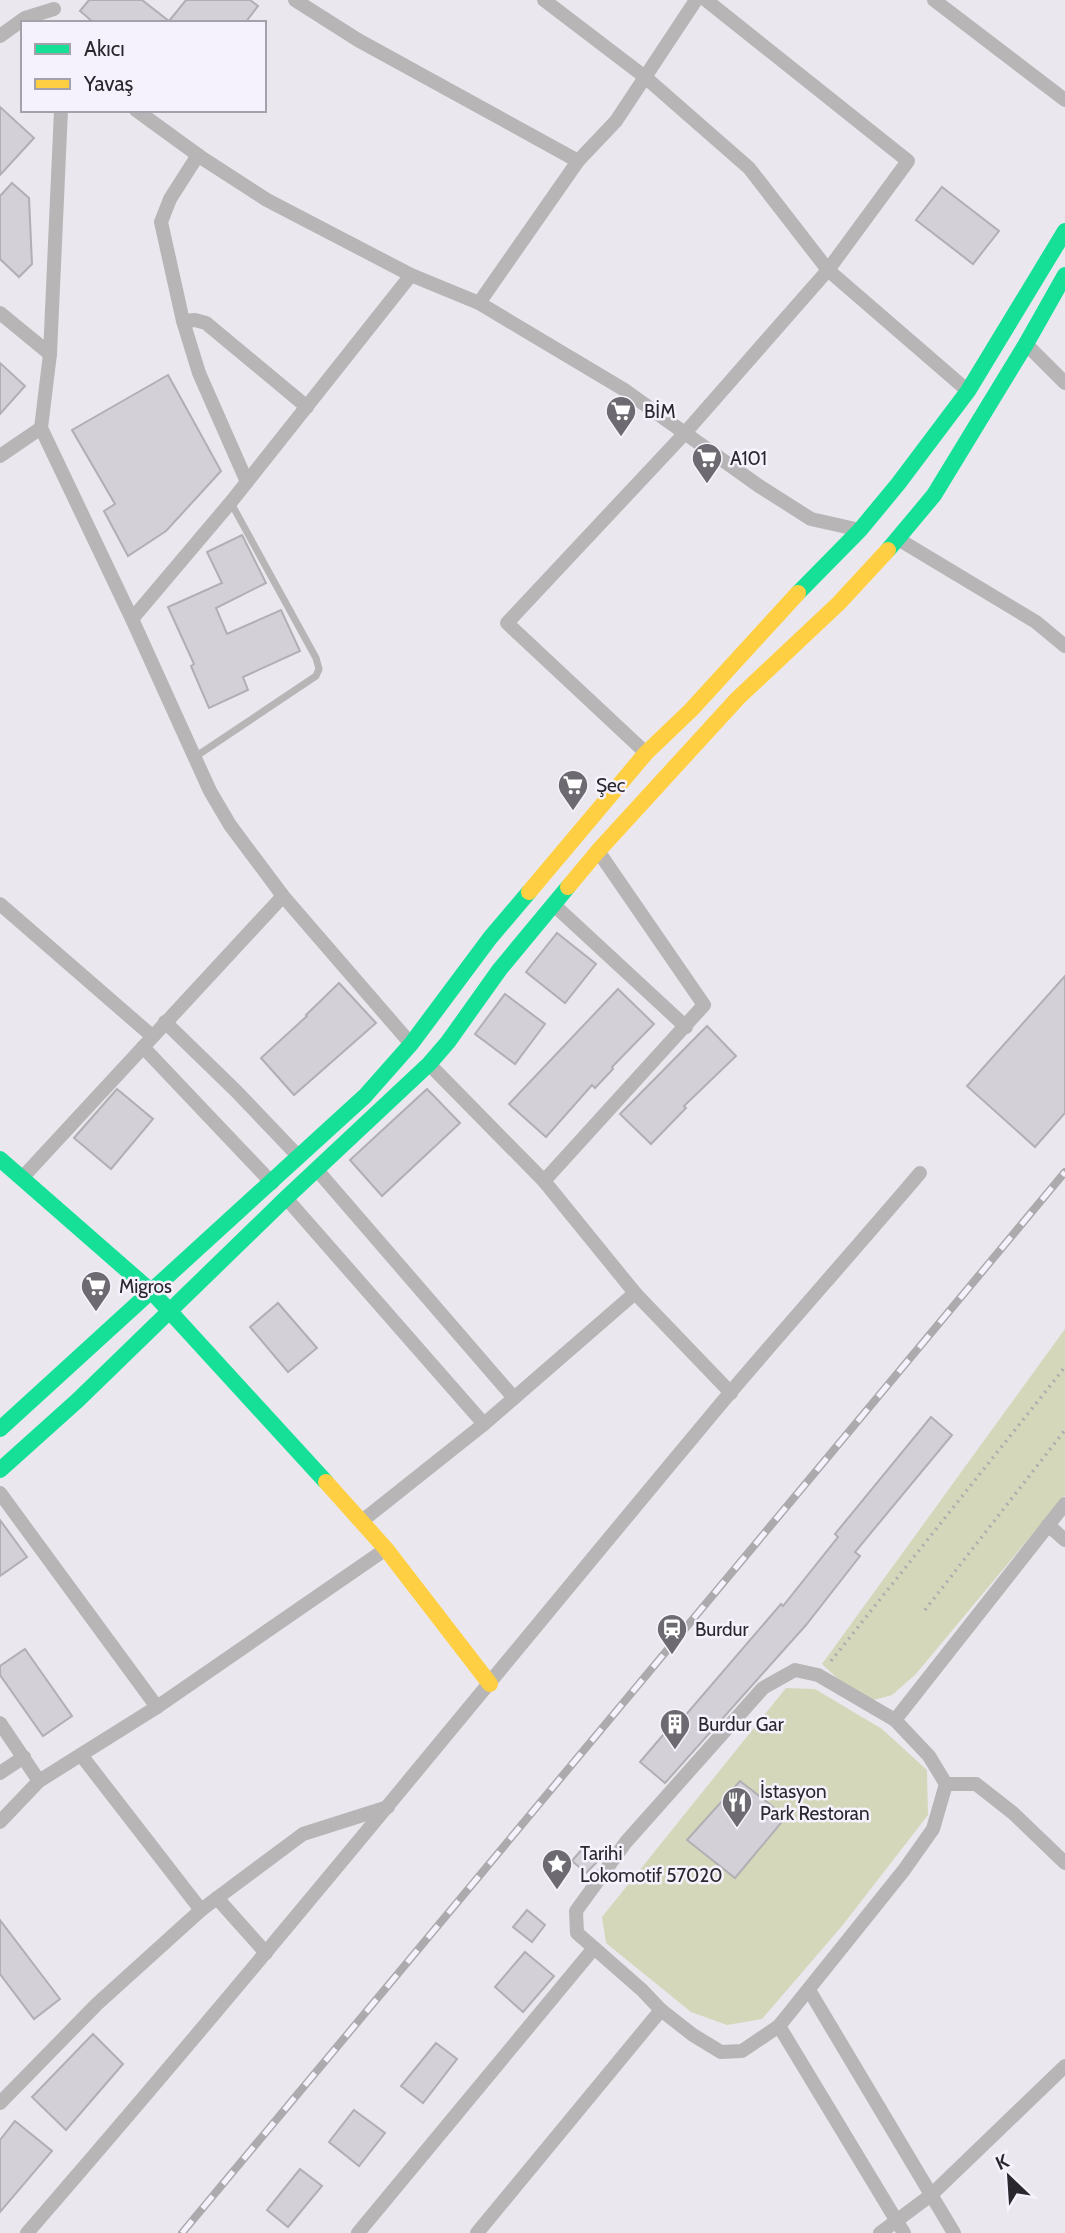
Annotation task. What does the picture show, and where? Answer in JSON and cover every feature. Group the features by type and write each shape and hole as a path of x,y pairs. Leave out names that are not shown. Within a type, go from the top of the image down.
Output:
{"main road":[{"path":"0,1470 78,1400 429,1064 500,969 598,851 738,698 839,603 1065,231"},
{"path":"0,1429 365,1096 411,1044 490,938 646,753 691,710 775,616 879,534 934,495 1065,275"},
{"path":"0,1159 170,1310 386,1549 490,1684"}],"street":[{"path":"295,0 358,40 579,161"},
{"path":"544,0 645,77 749,167 828,270 968,391"},
{"path":"479,303 579,161 617,121 696,0"},
{"path":"646,753 507,623 685,433 828,270 908,161 706,0"},
{"path":"934,0 1065,100"},
{"path":"0,36 25,18 55,11"},
{"path":"61,112 50,354 41,428 210,791 230,825 283,896 411,1044"},
{"path":"139,112 267,200 411,275 479,303 622,389 759,486 811,519 879,534 1036,622 1065,646"},
{"path":"198,155 170,199 161,222 183,321 199,373 247,482"},
{"path":"132,619 231,502 411,275"},
{"path":"0,313 50,354"},
{"path":"183,321 206,323 307,407"},
{"path":"1026,344 1065,383"},
{"path":"0,456 41,428"},
{"path":"544,1181 704,1005 598,851"},
{"path":"22,1178 283,896"},
{"path":"0,904 148,1042 272,1182"},
{"path":"554,905 686,1027"},
{"path":"164,1022 236,1091 299,1157"},
{"path":"429,1064 544,1181 635,1293 731,1393"},
{"path":"317,1170 514,1398"},
{"path":"27,2233 140,2103 731,1393 920,1173"},
{"path":"286,1198 484,1424"},
{"path":"362,1521 484,1424 635,1293"},
{"path":"0,1493 157,1707"},
{"path":"895,1720 1065,1504"},
{"path":"1048,1525 1065,1540"},
{"path":"0,1822 39,1781 157,1707 386,1549"},
{"path":"795,1670 818,1675 895,1720 929,1756 946,1784 933,1829 904,1870 779,2026 742,2051 720,2052 693,2035 661,2010 577,1933 576,1911 626,1842 763,1688 795,1670"},
{"path":"0,1723 39,1781"},
{"path":"81,1755 201,1910"},
{"path":"0,1773 24,1757"},
{"path":"946,1784 976,1784 1013,1813 1065,1863"},
{"path":"0,2103 97,2004 201,1910 303,1833 388,1807"},
{"path":"217,1898 265,1953"},
{"path":"358,2233 594,1948"},
{"path":"809,1990 954,2233"},
{"path":"477,2233 661,2010"},
{"path":"779,2026 901,2227"},
{"path":"880,2233 901,2227 931,2194 1065,2066"}],"lane":[{"path":"195,758 316,676 319,669 231,502"}],"path":[{"path":"831,1661 1065,1367"},
{"path":"925,1610 1065,1430"}],"green space":[{"path":"1065,1329 1065,1495 915,1675 892,1695 870,1701 852,1692 822,1664"},
{"path":"786,1688 815,1689 882,1729 927,1770 928,1815 842,1926 762,2019 727,2025 691,2012 606,1943 602,1917"}],"building":[{"path":"89,0 142,0 169,21 92,21 80,11"},
{"path":"186,0 250,0 258,6 247,21 169,21"},
{"path":"0,107 34,138 0,175"},
{"path":"12,183 29,198 32,264 19,277 0,259 0,196"},
{"path":"942,187 999,231 973,264 916,220"},
{"path":"0,363 25,386 0,414"},
{"path":"168,375 221,471 166,531 128,556 104,511 115,504 72,430"},
{"path":"242,535 266,583 216,608 227,634 281,610 300,651 243,677 248,690 209,708 191,666 194,664 168,607 222,583 207,552"},
{"path":"557,933 596,964 565,1003 526,972"},
{"path":"1065,976 1065,1113 1035,1147 967,1086"},
{"path":"339,983 376,1023 294,1095 261,1058"},
{"path":"618,989 654,1024 595,1088 592,1085 546,1137 509,1104"},
{"path":"505,994 545,1024 515,1064 475,1034"},
{"path":"707,1026 736,1056 684,1106 686,1108 651,1144 620,1114"},
{"path":"117,1089 153,1119 111,1169 74,1138"},
{"path":"427,1089 460,1123 382,1196 350,1160"},
{"path":"278,1303 317,1348 288,1372 250,1327"},
{"path":"931,1417 952,1435 855,1552 860,1556 806,1625 665,1783 640,1762 681,1714 684,1717 781,1604 783,1606 838,1537 835,1534"},
{"path":"0,1520 27,1557 0,1576"},
{"path":"25,1649 72,1716 43,1736 0,1675 0,1666"},
{"name":"İstasyon Park Restoran","path":"740,1781 786,1817 735,1878 687,1840"},
{"path":"582,1849 597,1862 586,1873 572,1861"},
{"path":"527,1910 545,1925 532,1942 513,1927"},
{"path":"0,1920 60,1999 34,2019 0,1974"},
{"path":"525,1952 554,1976 523,2012 495,1987"},
{"path":"93,2034 123,2064 66,2130 32,2097"},
{"path":"436,2043 457,2059 423,2103 401,2086"},
{"path":"354,2110 385,2133 359,2166 329,2142"},
{"path":"15,2121 52,2151 0,2212 0,2140"},
{"path":"300,2169 322,2186 288,2227 267,2210"}],"railway":[{"path":"182,2233 1065,1172"}],"traffic: fast":[{"path":"798,593 860,530 968,391 1065,231"},
{"path":"888,550 934,495 1065,275"},
{"path":"0,1470 78,1400 429,1064 500,969 568,887"},
{"path":"0,1429 365,1096 411,1044 490,938 529,892"},
{"path":"0,1159 152,1292 326,1482"}],"traffic: slow":[{"path":"568,887 738,698 839,603 888,550"},
{"path":"529,892 646,753 691,710 798,593"},
{"path":"326,1482 386,1549 490,1684"}],"place":[{"name":"BİM","path":"621,438"},
{"name":"A101","path":"707,485"},
{"name":"Şec","path":"573,812"},
{"name":"Migros","path":"96,1313"},
{"name":"Burdur","path":"672,1656"},
{"name":"Burdur Gar","path":"675,1751"},
{"name":"İstasyon Park Restoran","path":"737,1829"},
{"name":"Tarihi Lokomotif 57020","path":"557,1891"}]}
